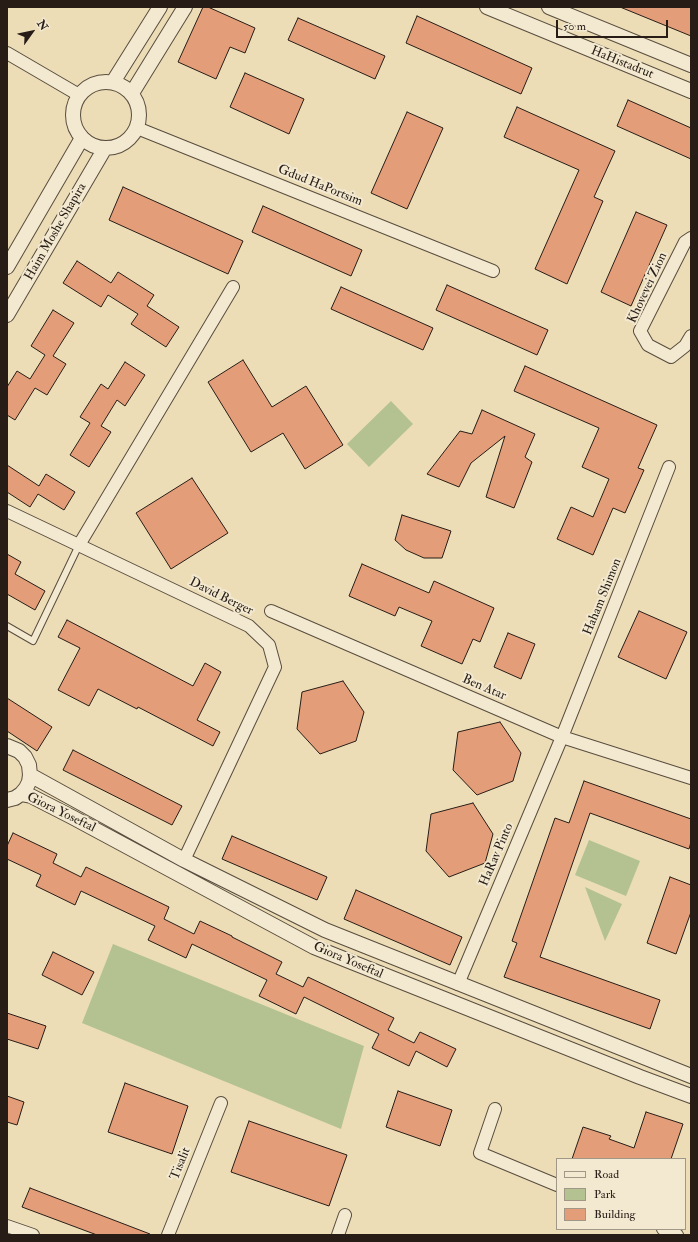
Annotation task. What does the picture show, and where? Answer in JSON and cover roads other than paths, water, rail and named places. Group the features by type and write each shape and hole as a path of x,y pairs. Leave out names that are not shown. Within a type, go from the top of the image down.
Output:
{"street":[{"path":"113,82 160,7"},
{"path":"132,93 185,7"},
{"name":"HaHistadrut","path":"488,7 691,91"},
{"name":"HaHistadrut","path":"549,7 691,65"},
{"path":"7,53 79,95"},
{"path":"103,81 113,82 120,84 132,93 137,101 139,119 137,128 132,136 124,143 115,147 105,148 93,145 82,138 77,130 73,112 79,95 86,88 103,81"},
{"name":"Gdud HaPortsim","path":"137,128 494,271"},
{"name":"Haim Moshe Shapira","path":"7,267 82,138"},
{"name":"Haim Moshe Shapira","path":"7,316 105,148"},
{"name":"Khovevei Zion","path":"691,238 685,242 640,331 648,345 671,357 686,346 691,336"},
{"path":"79,545 233,287"},
{"name":"Haham Shimon","path":"562,737 669,467"},
{"name":"David Berger","path":"7,510 249,626 269,645 275,667 184,860"},
{"name":"Ben Atar","path":"271,611 562,737 691,778"},
{"name":"HaRav Pinto","path":"458,984 562,737"},
{"path":"7,746 19,751 25,757 29,766 30,774 29,782 21,794 15,798 7,800"},
{"name":"Giora Yoseftal","path":"30,774 184,860 324,930 691,1076"},
{"name":"Giora Yoseftal","path":"21,794 31,796 72,817 314,947 691,1096"},
{"name":"Tisalit","path":"168,1235 221,1103"},
{"path":"495,1109 480,1153 556,1185"},
{"path":"338,1235 345,1215"},
{"path":"7,1226 33,1235"},
{"path":"665,1230 677,1235"}],"lane":[{"path":"7,626 33,642 79,545"}]}
